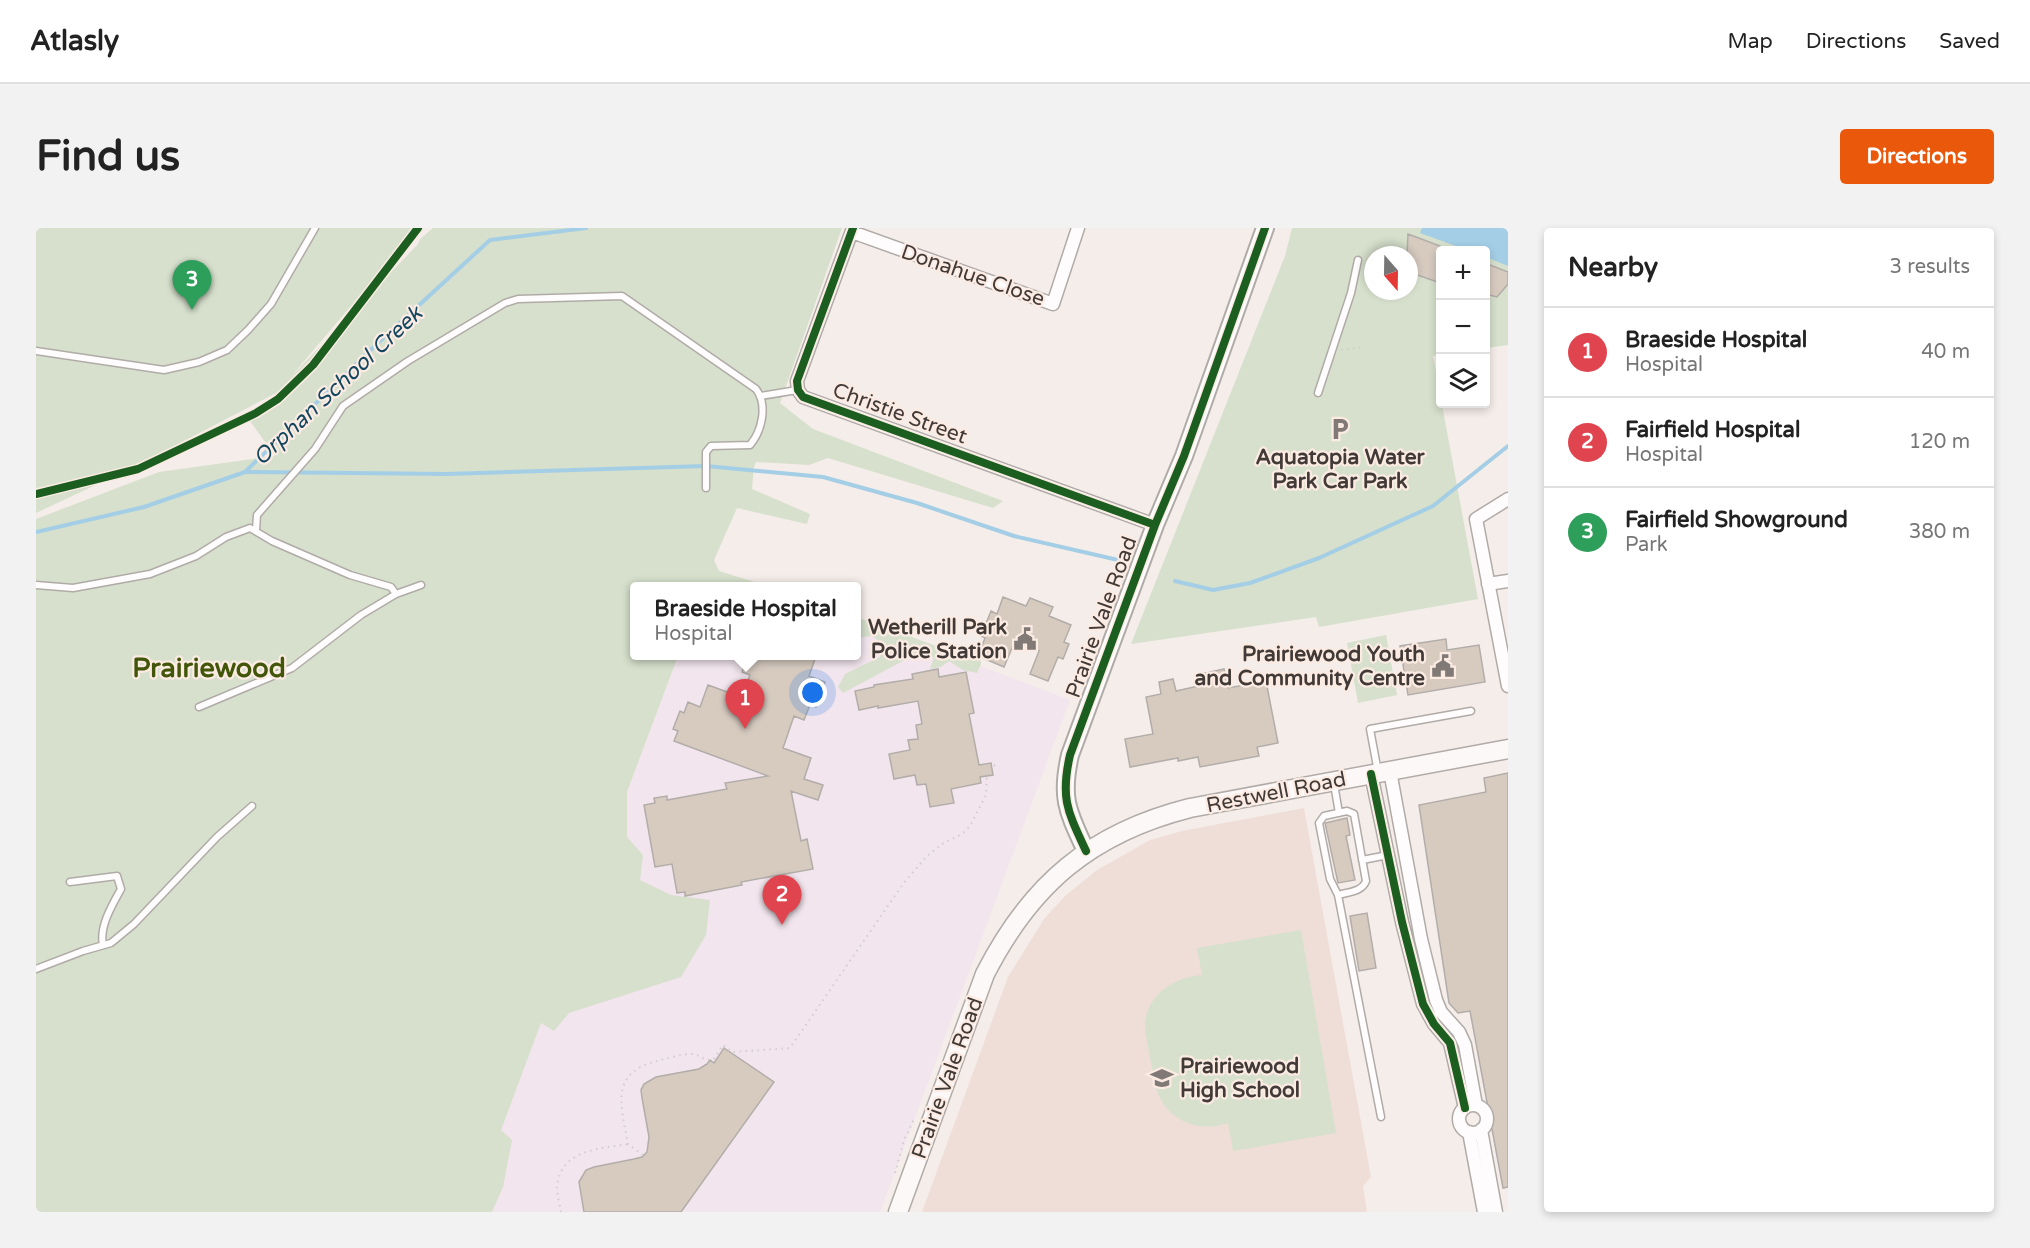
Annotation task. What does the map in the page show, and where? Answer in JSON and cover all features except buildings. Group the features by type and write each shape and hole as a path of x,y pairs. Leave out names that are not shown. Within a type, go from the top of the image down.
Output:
{"main road":[{"name":"Restwell Road","path":"1086,852 1130,829 1171,813 1508,749"},
{"name":"Prairie Vale Road","path":"897,1212 982,981 1003,939 1029,903 1086,852"}],"street":[{"name":"Donahue Close","path":"853,230 1053,304 1078,228"},
{"name":"Prairie Vale Road","path":"1086,852 1067,807 1065,797 1067,771 1080,727 1155,525 1184,456 1265,228"},
{"path":"798,390 797,381 853,230"},
{"name":"Christie Street","path":"798,390 803,397 1155,525"},
{"path":"1508,498 1476,519 1508,686"},
{"path":"1488,584 1508,581"},
{"path":"1379,772 1388,855 1423,1004 1429,1017 1450,1043 1470,1106"},
{"path":"1379,772 1436,1000 1441,1012 1460,1032 1465,1045 1470,1106"},
{"path":"1470,1106 1483,1110 1486,1118 1475,1131 1484,1212"},
{"path":"1470,1106 1461,1112 1459,1121 1463,1129 1475,1131"},
{"path":"1475,1131 1496,1212"}],"lane":[{"path":"36,351 164,370 199,362 227,350 271,304 315,228"},
{"path":"1318,393 1352,293 1358,260"},
{"path":"256,530 257,515 315,449 343,406 408,361 505,303 519,298 622,296 756,389 761,396 763,407 757,437 750,445 711,447 706,452 706,488"},
{"path":"761,396 798,390"},
{"path":"36,585 73,588 150,574 196,556 226,537 250,528 272,541 350,575 391,587 396,594"},
{"path":"199,707 292,668 361,615 396,594 421,585"},
{"path":"1379,772 1370,729 1471,711"},
{"path":"1333,781 1339,813"},
{"path":"36,969 111,943 134,924 217,837 252,806"},
{"path":"1338,894 1364,887 1366,881 1354,814 1347,811 1324,816 1319,823 1330,879 1338,894 1381,1117"},
{"path":"1362,860 1388,855"},
{"path":"70,882 102,876 117,876 120,889 101,936 103,945"}],"path":[{"path":"1332,351 1364,347"},
{"path":"643,1155 628,1144 620,1098 628,1076 637,1067 650,1062 694,1054 706,1060 713,1060 723,1045 732,1052 790,1048 903,884 927,856 942,844 962,834 970,826 986,795 987,769 997,764"},
{"path":"561,1212 557,1190 562,1172 568,1163 585,1152 628,1144"}],"shaded area":[{"path":"861,621 1070,700 880,1212 470,1212 677,660 861,660"},
{"name":"Prairiewood High School","path":"1304,808 1371,1177 1363,1186 1367,1212 922,1212 1008,977 1044,919 1065,896 1097,870 1150,840 1182,831"}],"green space":[{"path":"36,228 417,228 289,379 418,244 420,239 433,228 842,228 780,403 813,429 1003,501 993,508 828,458 809,465 756,462 752,489 810,514 807,524 737,508 714,560 719,571 754,582 630,582 630,660 676,660 627,792 627,837 643,855 640,880 671,895 710,900 706,935 681,977 569,1013 554,1031 541,1023 501,1130 512,1140 503,1187 492,1212 36,1212 36,519 159,472 275,456 250,421 276,393 134,467 36,513"},
{"path":"1292,228 1508,228 1508,345 1490,347 1490,246 1436,246 1436,355 1433,356 1436,372 1436,408 1443,408 1478,599 1319,627 1316,617 1131,644 1285,256"},
{"path":"861,619 964,656 979,646 981,664 977,673 963,670 949,661 941,667 930,669 934,657 914,655 843,693 838,687 845,674 880,657 880,642 872,636 861,637"},
{"path":"1386,635 1397,695 1358,703 1347,643"},
{"path":"1301,930 1336,1133 1233,1151 1228,1123 1218,1126 1197,1126 1178,1118 1163,1104 1158,1094 1145,1033 1149,1008 1162,991 1171,985 1202,975 1197,948"}],"water":[{"path":"1422,228 1508,228 1508,266 1490,259 1490,246 1456,246 1420,233"}],"waterway":[{"name":"Orphan School Creek","path":"36,532 144,507 245,472 381,340 490,240 586,228"},
{"path":"1175,581 1213,590 1250,583 1319,558 1433,506 1508,446"},
{"path":"245,472 447,474 706,466 823,477 917,503 1014,536 1118,560"}],"cycle path":[{"path":"36,494 138,469 256,413 278,399 313,365 418,228"},
{"path":"853,228 797,381 798,390 803,397 1155,525"},
{"path":"1086,851 1070,815 1066,794 1070,755 1155,525 1184,456 1265,228"},
{"path":"1371,774 1402,922 1423,1004 1434,1024 1450,1043 1465,1108"}],"place":[{"name":"Fairfield Showground","path":"192,310"},
{"name":"Aquatopia Water Park Car Park","path":"1340,429"},
{"name":"Wetherill Park Police Station","path":"1025,639"},
{"name":"Prairiewood Youth and Community Centre","path":"1443,666"},
{"name":"Braeside Hospital","path":"745,729"},
{"name":"Fairfield Hospital","path":"782,925"},
{"name":"Prairiewood High School","path":"1162,1078"}],"district":[{"name":"Prairiewood","path":"209,668"}]}
